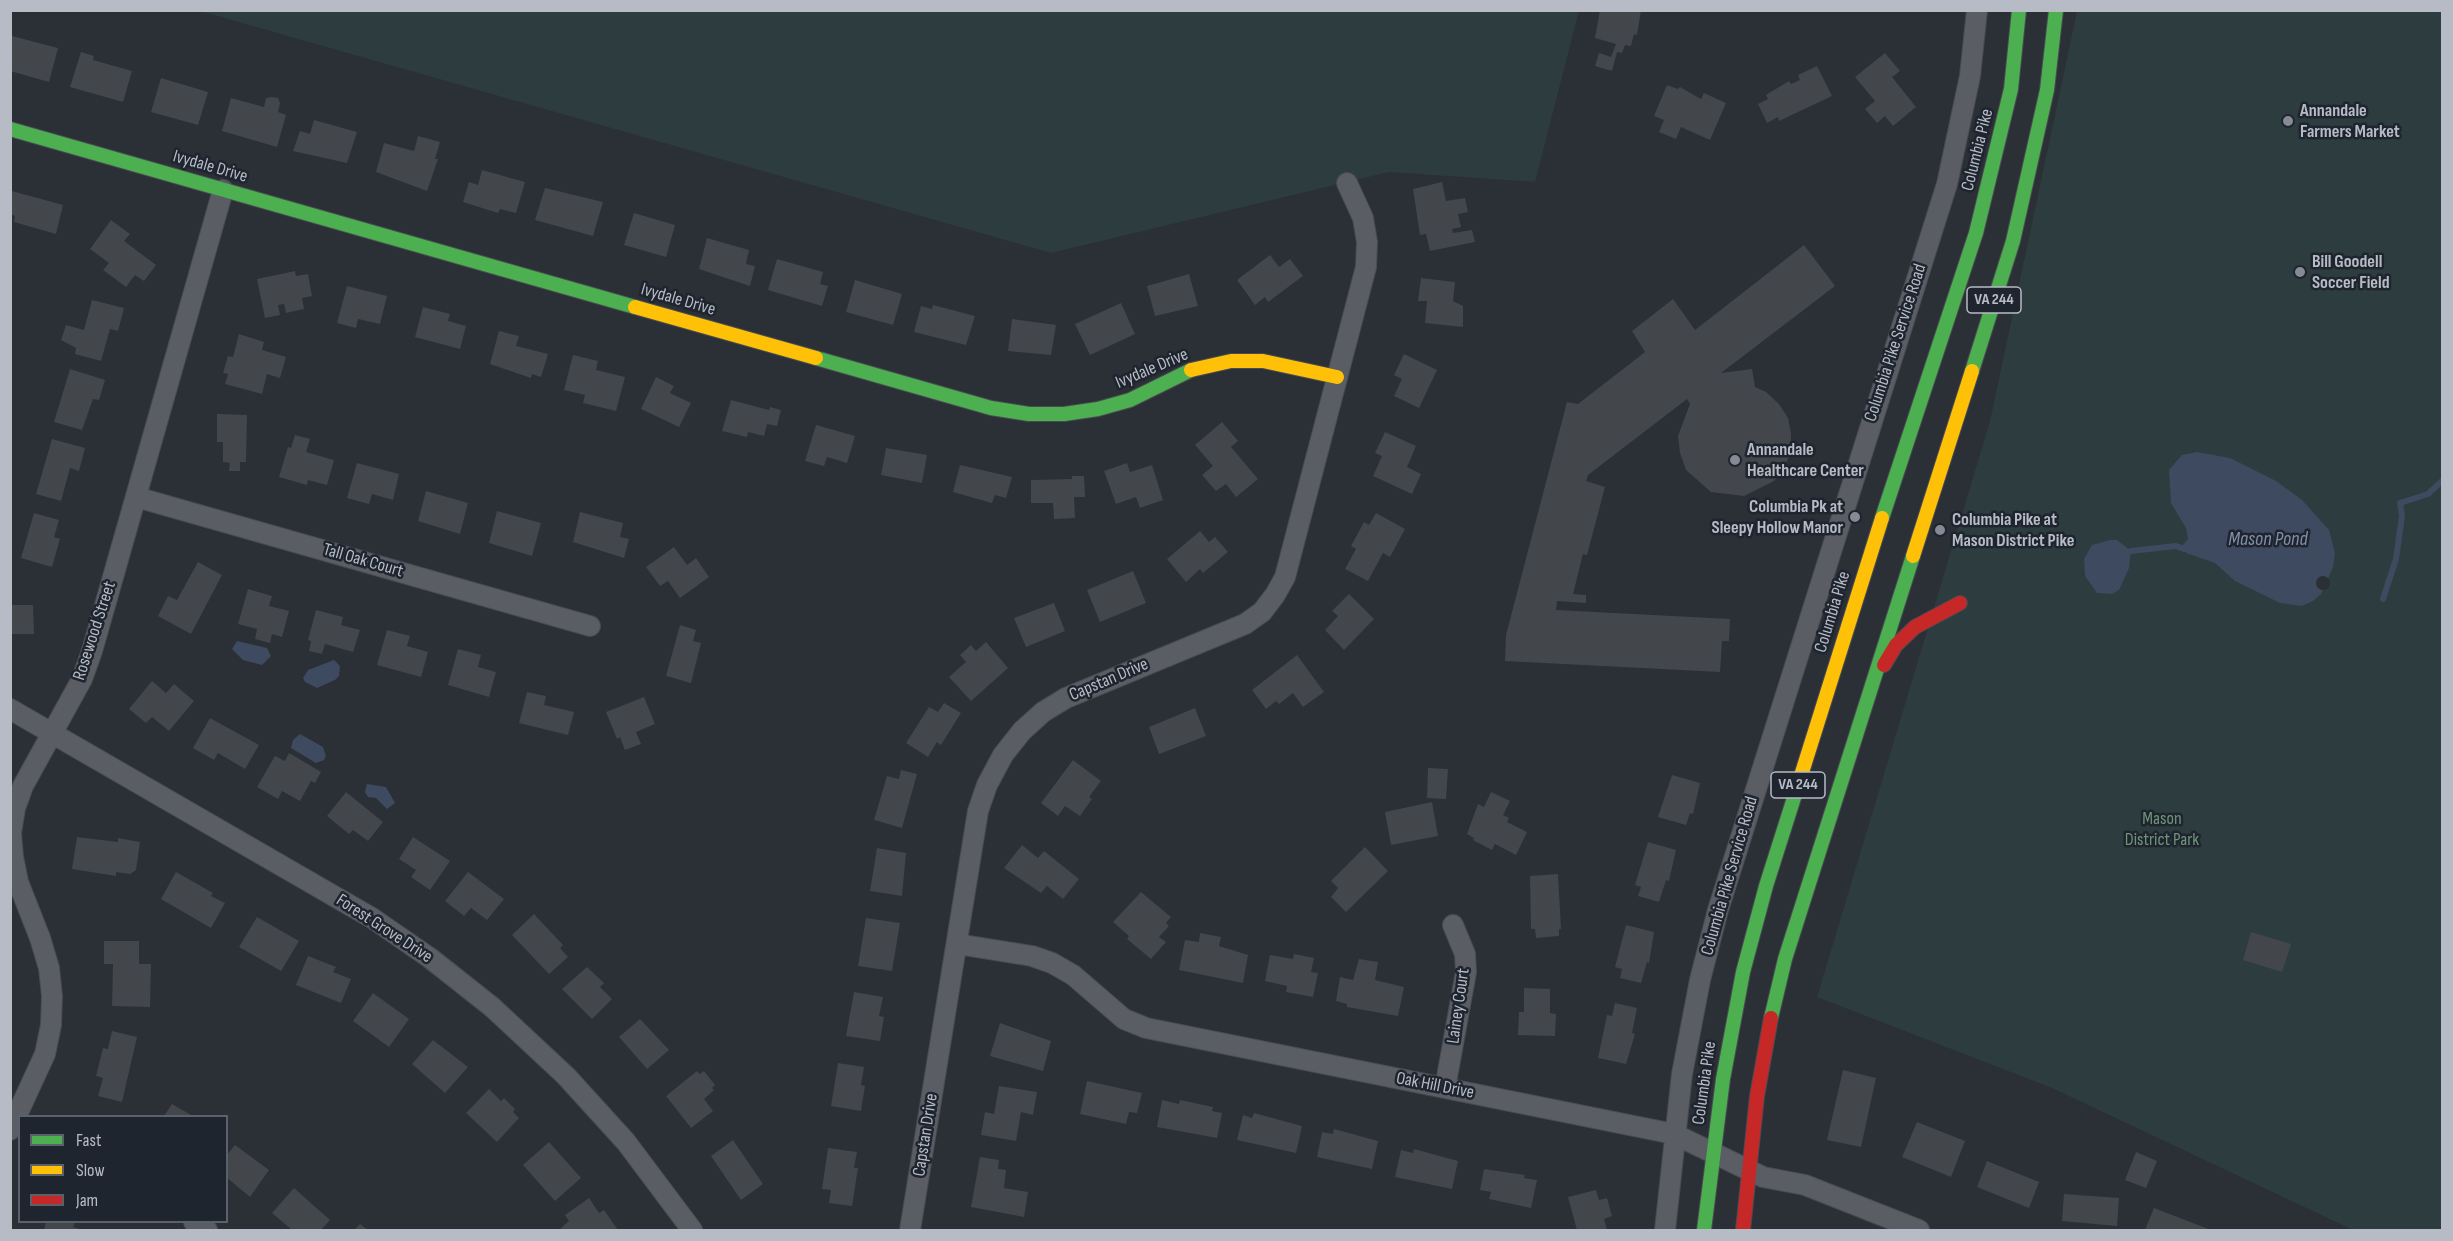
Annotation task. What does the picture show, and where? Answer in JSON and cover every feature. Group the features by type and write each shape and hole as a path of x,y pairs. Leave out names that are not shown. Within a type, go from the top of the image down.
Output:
{"main road":[{"name":"Columbia Pike","path":"1704,1230 1723,1079 1743,972 1766,886 1976,233 1998,151 2011,89 2019,10"},
{"name":"VA 244","path":"1743,1230 1748,1171 1765,1044 1785,959 2013,241 2034,158 2047,90 2055,10"},
{"name":"Ivydale Drive","path":"10,129 991,408 1064,414 1098,409 1130,400 1187,371 1231,361 1273,362 1337,377"},
{"path":"1870,686 1896,645 1916,627 1960,603"}],"street":[{"name":"Columbia Pike Service Road","path":"1665,1230 1674,1134 1695,1006 1718,910 1947,184 1970,76 1977,10"},
{"name":"Capstan Drive","path":"910,1230 978,812 987,785 1003,755 1022,731 1042,712 1066,698 1245,624 1262,612 1275,596 1285,577 1366,267 1367,242 1363,218 1347,183"},
{"name":"Rosewood Street","path":"14,1122 45,1054 51,1025 52,996 49,968 18,882 13,857 11,833 15,808 23,786 82,679 89,660 223,190"},
{"name":"Tall Oak Court","path":"136,497 590,626"},
{"name":"Forest Grove Drive","path":"10,709 372,918 430,958 492,1007 579,1090 626,1142 692,1230"},
{"name":"Lainey Court","path":"1445,1088 1466,972 1465,954 1453,925"},
{"name":"Oak Hill Drive","path":"957,944 1032,956 1052,963 1072,975 1115,1012 1146,1028 1674,1134 1763,1177 1805,1185 1919,1230"}],"green space":[{"path":"200,11 1579,11 1535,182 1389,172 1051,253"},
{"name":"Mason District Park","path":"2077,11 2442,11 2442,1230 2353,1230 2052,1088 1817,997 1990,421"}],"water":[{"name":"Mason Pond","path":"2197,452 2230,458 2276,481 2302,500 2329,530 2335,553 2333,567 2321,594 2313,601 2302,606 2280,603 2235,581 2215,563 2186,553 2182,546 2188,539 2186,528 2171,503 2169,470 2182,455"},
{"path":"2117,540 2131,551 2129,568 2119,590 2112,594 2097,593 2085,576 2084,559 2092,545"},
{"path":"237,641 267,648 271,656 262,665 243,660 232,649"},
{"path":"334,660 340,666 339,676 335,680 317,688 305,682 303,678 308,670"},
{"path":"300,734 323,747 326,756 324,760 316,763 291,748 293,740"},
{"path":"367,784 386,787 395,803 387,809 376,798 368,797 365,792"}],"pier":[{"path":"2323,576 2328,578 2330,583 2328,588 2323,590 2318,588 2316,583 2318,578"}],"building":[{"path":"1600,10 1641,10 1637,35 1634,34 1631,46 1625,45 1622,53 1617,52 1612,71 1595,66 1599,53 1611,57 1616,44 1595,38"},
{"path":"12,36 58,48 49,82 10,71"},
{"path":"81,52 94,56 93,60 132,71 123,102 70,87"},
{"path":"1885,53 1900,71 1892,77 1916,107 1893,126 1885,116 1877,123 1865,109 1875,101 1855,77"},
{"path":"1817,66 1832,96 1779,121 1778,117 1767,123 1758,104 1768,99 1766,95 1789,81 1791,84 1800,80 1798,75"},
{"path":"161,78 208,92 198,125 151,112"},
{"path":"1667,85 1678,89 1680,87 1701,99 1704,93 1726,103 1710,140 1681,127 1676,139 1659,132 1664,120 1654,116"},
{"path":"231,98 264,107 266,98 278,98 280,103 278,112 286,115 277,147 222,131"},
{"path":"314,120 357,132 347,163 293,151 300,131 310,134"},
{"path":"418,136 440,142 435,159 438,159 427,191 376,172 384,143 414,151"},
{"path":"482,170 525,182 516,213 500,209 498,213 463,202 469,182 478,185"},
{"path":"1442,182 1446,201 1465,198 1468,212 1458,214 1461,227 1452,229 1453,233 1472,230 1475,242 1430,251 1426,234 1420,235 1413,189"},
{"path":"545,188 603,202 593,236 535,220"},
{"path":"12,191 63,205 56,234 14,222 15,216 10,214"},
{"path":"634,213 675,225 666,257 624,245"},
{"path":"111,220 130,234 124,241 156,265 144,281 135,275 126,287 103,270 109,263 90,249"},
{"path":"707,238 749,250 746,264 755,266 750,286 699,269"},
{"name":"Annandale Healthcare Center","path":"1804,245 1835,286 1721,373 1752,369 1755,387 1766,392 1779,404 1788,418 1791,433 1791,452 1784,467 1774,481 1744,496 1711,492 1686,470 1680,453 1678,436 1690,404 1687,399 1588,475 1586,481 1605,487 1587,555 1583,554 1573,594 1586,595 1586,603 1557,601 1556,610 1730,619 1729,641 1722,641 1720,672 1505,661 1506,635 1567,402 1578,404 1645,352 1632,331 1673,299 1695,330"},
{"path":"1270,255 1279,267 1290,259 1303,276 1268,302 1265,297 1255,305 1237,280"},
{"path":"777,259 823,272 820,284 828,286 822,306 768,290"},
{"path":"295,271 296,276 308,274 312,296 302,298 304,309 286,313 284,304 278,305 280,315 265,318 257,279"},
{"path":"1189,274 1198,306 1155,316 1147,286"},
{"path":"1421,278 1455,282 1453,301 1463,306 1463,327 1425,323 1427,301 1418,301"},
{"path":"855,280 902,294 893,325 846,312"},
{"path":"347,286 387,296 380,324 358,319 356,328 337,323"},
{"path":"92,300 124,308 118,331 110,329 101,361 75,354 76,348 61,340 66,325 84,330"},
{"path":"1121,303 1135,334 1090,355 1075,324"},
{"path":"933,305 975,316 966,345 914,332 921,306 932,309"},
{"path":"423,307 450,314 448,321 466,326 460,349 415,337"},
{"path":"1012,319 1056,325 1051,355 1008,351"},
{"path":"499,331 519,336 516,346 548,354 541,377 532,374 531,378 490,364"},
{"path":"239,334 264,342 262,350 286,357 280,378 267,374 262,394 225,384 228,374 223,373 228,356 233,357"},
{"path":"1404,354 1437,370 1419,408 1394,396 1402,379 1394,375"},
{"path":"573,355 598,361 596,370 625,377 616,411 583,403 585,395 564,390"},
{"path":"70,369 105,380 99,400 93,399 82,430 54,422"},
{"path":"656,377 674,386 670,393 691,403 679,427 641,409"},
{"path":"731,400 769,410 770,407 781,410 777,426 767,424 764,436 748,432 747,437 722,431"},
{"path":"217,414 247,415 246,462 240,462 240,471 229,471 230,463 223,462 223,442 217,442"},
{"path":"1222,422 1238,441 1231,447 1258,479 1236,497 1226,484 1216,491 1202,475 1213,466 1195,445"},
{"path":"816,425 855,436 847,463 827,457 824,466 805,461"},
{"path":"1385,432 1416,446 1407,467 1421,474 1412,494 1373,476 1382,456 1375,453"},
{"path":"295,435 310,439 306,452 334,460 327,485 308,480 307,485 279,477 288,447 291,448"},
{"path":"52,439 85,448 79,471 70,468 61,501 36,494"},
{"path":"886,448 927,455 922,483 881,475"},
{"path":"357,463 399,474 393,500 372,494 369,504 347,498"},
{"path":"1127,463 1130,472 1152,465 1163,500 1140,508 1136,497 1116,504 1104,471"},
{"path":"960,465 1012,477 1006,498 995,495 992,503 953,492"},
{"path":"1072,476 1084,476 1085,497 1074,497 1075,518 1054,519 1053,503 1031,503 1031,480 1072,479"},
{"path":"426,491 468,503 460,534 418,521"},
{"path":"497,511 541,523 532,556 489,543"},
{"path":"580,512 623,523 620,537 629,539 624,558 573,542"},
{"path":"34,513 59,520 54,537 60,539 52,567 21,558"},
{"path":"1376,513 1405,529 1390,557 1383,553 1368,581 1345,569 1356,549 1351,546 1364,522 1369,525"},
{"path":"1200,531 1209,542 1215,537 1228,552 1203,573 1200,569 1186,582 1167,559"},
{"path":"674,547 687,565 696,558 709,577 680,598 668,581 660,586 646,567"},
{"path":"198,562 222,575 191,634 158,616 168,596 177,600"},
{"path":"1133,571 1146,603 1100,622 1087,590"},
{"path":"248,589 272,596 269,606 289,611 282,637 272,634 270,643 255,639 257,629 238,624"},
{"path":"1349,594 1374,619 1344,650 1325,630 1338,616 1332,611"},
{"path":"1054,603 1065,631 1026,647 1014,618"},
{"path":"10,605 33,605 34,634 10,634"},
{"path":"316,610 343,617 341,625 360,630 353,652 325,644 322,654 309,651 311,641 308,640"},
{"path":"680,625 696,630 693,641 701,643 691,683 666,676"},
{"path":"387,630 410,636 407,646 428,652 421,677 377,665"},
{"path":"986,642 1008,668 971,701 949,677 966,662 960,655 971,645 976,651"},
{"path":"458,649 481,655 478,667 496,672 489,697 448,685"},
{"path":"1297,655 1324,692 1303,707 1293,693 1279,704 1276,701 1266,709 1252,690"},
{"path":"152,681 166,693 174,684 194,701 169,731 152,717 146,723 129,709"},
{"path":"527,692 546,696 544,705 574,712 568,735 519,723"},
{"path":"644,697 655,724 636,732 641,744 625,750 620,737 617,739 606,712"},
{"path":"944,703 961,713 941,745 937,742 928,757 906,743 929,707 938,712"},
{"path":"1195,708 1206,736 1159,754 1149,727"},
{"path":"210,718 259,745 245,769 218,753 214,760 193,748"},
{"path":"289,753 321,772 315,783 311,781 300,801 282,791 278,799 257,787 275,756 285,761"},
{"path":"1073,760 1101,781 1089,797 1092,799 1080,816 1065,806 1058,816 1041,803"},
{"path":"1428,768 1448,769 1446,799 1427,798"},
{"path":"901,770 917,774 902,828 874,820 887,776 899,779"},
{"path":"1672,775 1700,783 1693,814 1690,813 1686,825 1658,817"},
{"path":"346,792 383,822 368,841 353,830 349,834 327,816"},
{"path":"1491,792 1510,801 1503,815 1509,818 1507,822 1527,832 1516,855 1495,844 1492,850 1473,840 1474,838 1467,834 1478,804 1484,807"},
{"path":"1432,802 1438,836 1391,845 1385,812"},
{"path":"77,837 118,842 118,838 140,842 136,870 130,874 116,872 116,876 72,869"},
{"path":"413,837 450,861 430,890 411,877 416,870 399,859"},
{"path":"1648,842 1676,850 1669,881 1666,880 1659,902 1638,896 1641,887 1635,885"},
{"path":"1022,845 1038,858 1044,851 1079,879 1063,899 1047,886 1041,893 1004,868"},
{"path":"1365,847 1388,871 1346,912 1331,897 1338,888 1331,881"},
{"path":"877,848 906,853 902,896 870,891"},
{"path":"176,872 213,893 211,896 225,903 211,928 161,899"},
{"path":"468,872 504,899 487,920 471,908 464,916 445,901"},
{"path":"1558,874 1561,929 1559,929 1559,936 1536,938 1535,929 1531,929 1530,876"},
{"path":"1141,892 1171,917 1166,923 1169,926 1159,937 1166,942 1151,959 1127,939 1129,936 1113,922"},
{"path":"534,914 563,945 560,948 568,957 549,974 512,935"},
{"path":"257,917 299,941 281,971 239,947"},
{"path":"866,918 900,923 892,971 858,966"},
{"path":"1626,925 1654,932 1649,963 1647,962 1641,983 1620,978 1622,969 1615,967"},
{"path":"2251,932 2291,944 2282,972 2243,960"},
{"path":"1200,933 1221,937 1219,946 1248,955 1243,983 1179,970 1185,940 1199,942"},
{"path":"104,941 139,941 139,964 151,964 150,1007 112,1006 113,964 104,964"},
{"path":"1294,954 1314,958 1311,972 1318,973 1313,997 1286,992 1287,986 1265,981 1270,955 1293,959"},
{"path":"308,956 336,967 333,972 351,979 341,1003 296,985"},
{"path":"1359,959 1378,962 1375,980 1404,987 1398,1016 1347,1007 1347,1004 1336,1001 1340,977 1353,980"},
{"path":"587,967 604,983 600,987 612,999 592,1019 562,989"},
{"path":"1524,988 1550,989 1550,1013 1556,1014 1555,1036 1518,1035 1519,1012 1524,1012"},
{"path":"854,992 883,997 879,1016 884,1017 880,1041 846,1036"},
{"path":"373,993 409,1019 389,1047 353,1021"},
{"path":"1615,1003 1637,1008 1632,1033 1635,1034 1626,1064 1598,1058 1607,1015 1612,1016"},
{"path":"640,1019 669,1050 647,1069 619,1037"},
{"path":"1000,1023 1051,1041 1043,1071 990,1056"},
{"path":"112,1031 137,1037 122,1102 98,1096 103,1078 96,1076 103,1048 108,1049"},
{"path":"433,1040 468,1067 445,1093 412,1064"},
{"path":"838,1063 864,1067 861,1085 865,1086 861,1111 831,1106"},
{"path":"1843,1070 1876,1078 1861,1147 1827,1140"},
{"path":"697,1071 700,1074 704,1071 715,1085 712,1088 714,1090 704,1099 713,1111 691,1128 666,1096"},
{"path":"1087,1081 1142,1093 1137,1113 1129,1112 1126,1124 1080,1114"},
{"path":"999,1086 1037,1092 1033,1115 1021,1112 1016,1141 981,1135 985,1112 994,1114"},
{"path":"489,1089 501,1101 504,1098 515,1109 513,1112 519,1118 497,1142 466,1113"},
{"path":"1162,1100 1179,1104 1180,1100 1213,1107 1212,1111 1222,1113 1217,1138 1157,1127"},
{"path":"172,1104 191,1115 165,1115"},
{"path":"1254,1113 1302,1126 1296,1153 1237,1140 1243,1115 1252,1118"},
{"path":"1917,1122 1965,1141 1951,1177 1902,1157"},
{"path":"1334,1129 1378,1141 1372,1169 1317,1157 1322,1132 1333,1134"},
{"path":"733,1140 763,1184 741,1200 711,1156"},
{"path":"549,1142 581,1178 555,1201 523,1165"},
{"path":"235,1145 269,1170 250,1197 228,1179 228,1154"},
{"path":"828,1148 857,1152 854,1168 858,1168 852,1206 829,1203 831,1190 822,1189"},
{"path":"1414,1149 1458,1161 1452,1189 1395,1177 1401,1150 1413,1153"},
{"path":"2136,1152 2157,1161 2146,1188 2125,1180"},
{"path":"980,1157 999,1160 998,1169 1006,1170 1004,1188 1028,1192 1024,1217 971,1207"},
{"path":"1987,1161 2039,1182 2029,1208 1977,1187"},
{"path":"1484,1169 1525,1175 1524,1178 1537,1180 1531,1208 1489,1199 1491,1192 1480,1190"},
{"path":"294,1188 330,1220 321,1230 292,1230 272,1213"},
{"path":"1596,1190 1599,1200 1607,1198 1612,1216 1604,1219 1607,1230 1577,1230 1568,1197"},
{"path":"2064,1194 2119,1198 2117,1226 2062,1221"},
{"path":"589,1198 599,1213 604,1210 618,1230 559,1230 569,1221 565,1215"},
{"path":"2154,1208 2211,1230 2145,1230"},
{"path":"46,1223 75,1223 73,1227 83,1230 44,1230"},
{"path":"360,1224 368,1230 354,1230"}],"waterway":[{"path":"2383,599 2396,559 2402,516 2400,503 2428,494 2442,481"},
{"path":"2131,551 2176,546 2184,549"}],"traffic: fast":[{"path":"1882,518 1976,233 2011,89 2019,10"},
{"path":"1972,371 2013,241 2047,90 2056,10"},
{"path":"10,129 635,307"},
{"path":"816,358 991,408 1029,414 1064,414 1098,409 1130,400 1191,370"},
{"path":"1771,1018 1785,959 1913,556"},
{"path":"1704,1230 1723,1079 1743,972 1766,886 1799,782"}],"traffic: slow":[{"path":"635,307 816,358"},
{"path":"1191,370 1231,361 1263,361 1337,377"},
{"path":"1913,556 1972,371"},
{"path":"1799,782 1882,518"}],"traffic: jam":[{"path":"1884,665 1896,645 1915,627 1960,603"},
{"path":"1743,1230 1757,1096 1771,1018"}],"place":[{"name":"Annandale Farmers Market","path":"2288,121"},
{"name":"Bill Goodell Soccer Field","path":"2300,272"},
{"name":"Annandale Healthcare Center","path":"1735,460"},
{"name":"Columbia Pk at Sleepy Hollow Manor","path":"1855,517"},
{"name":"Columbia Pike at Mason District Pike","path":"1940,530"}]}
